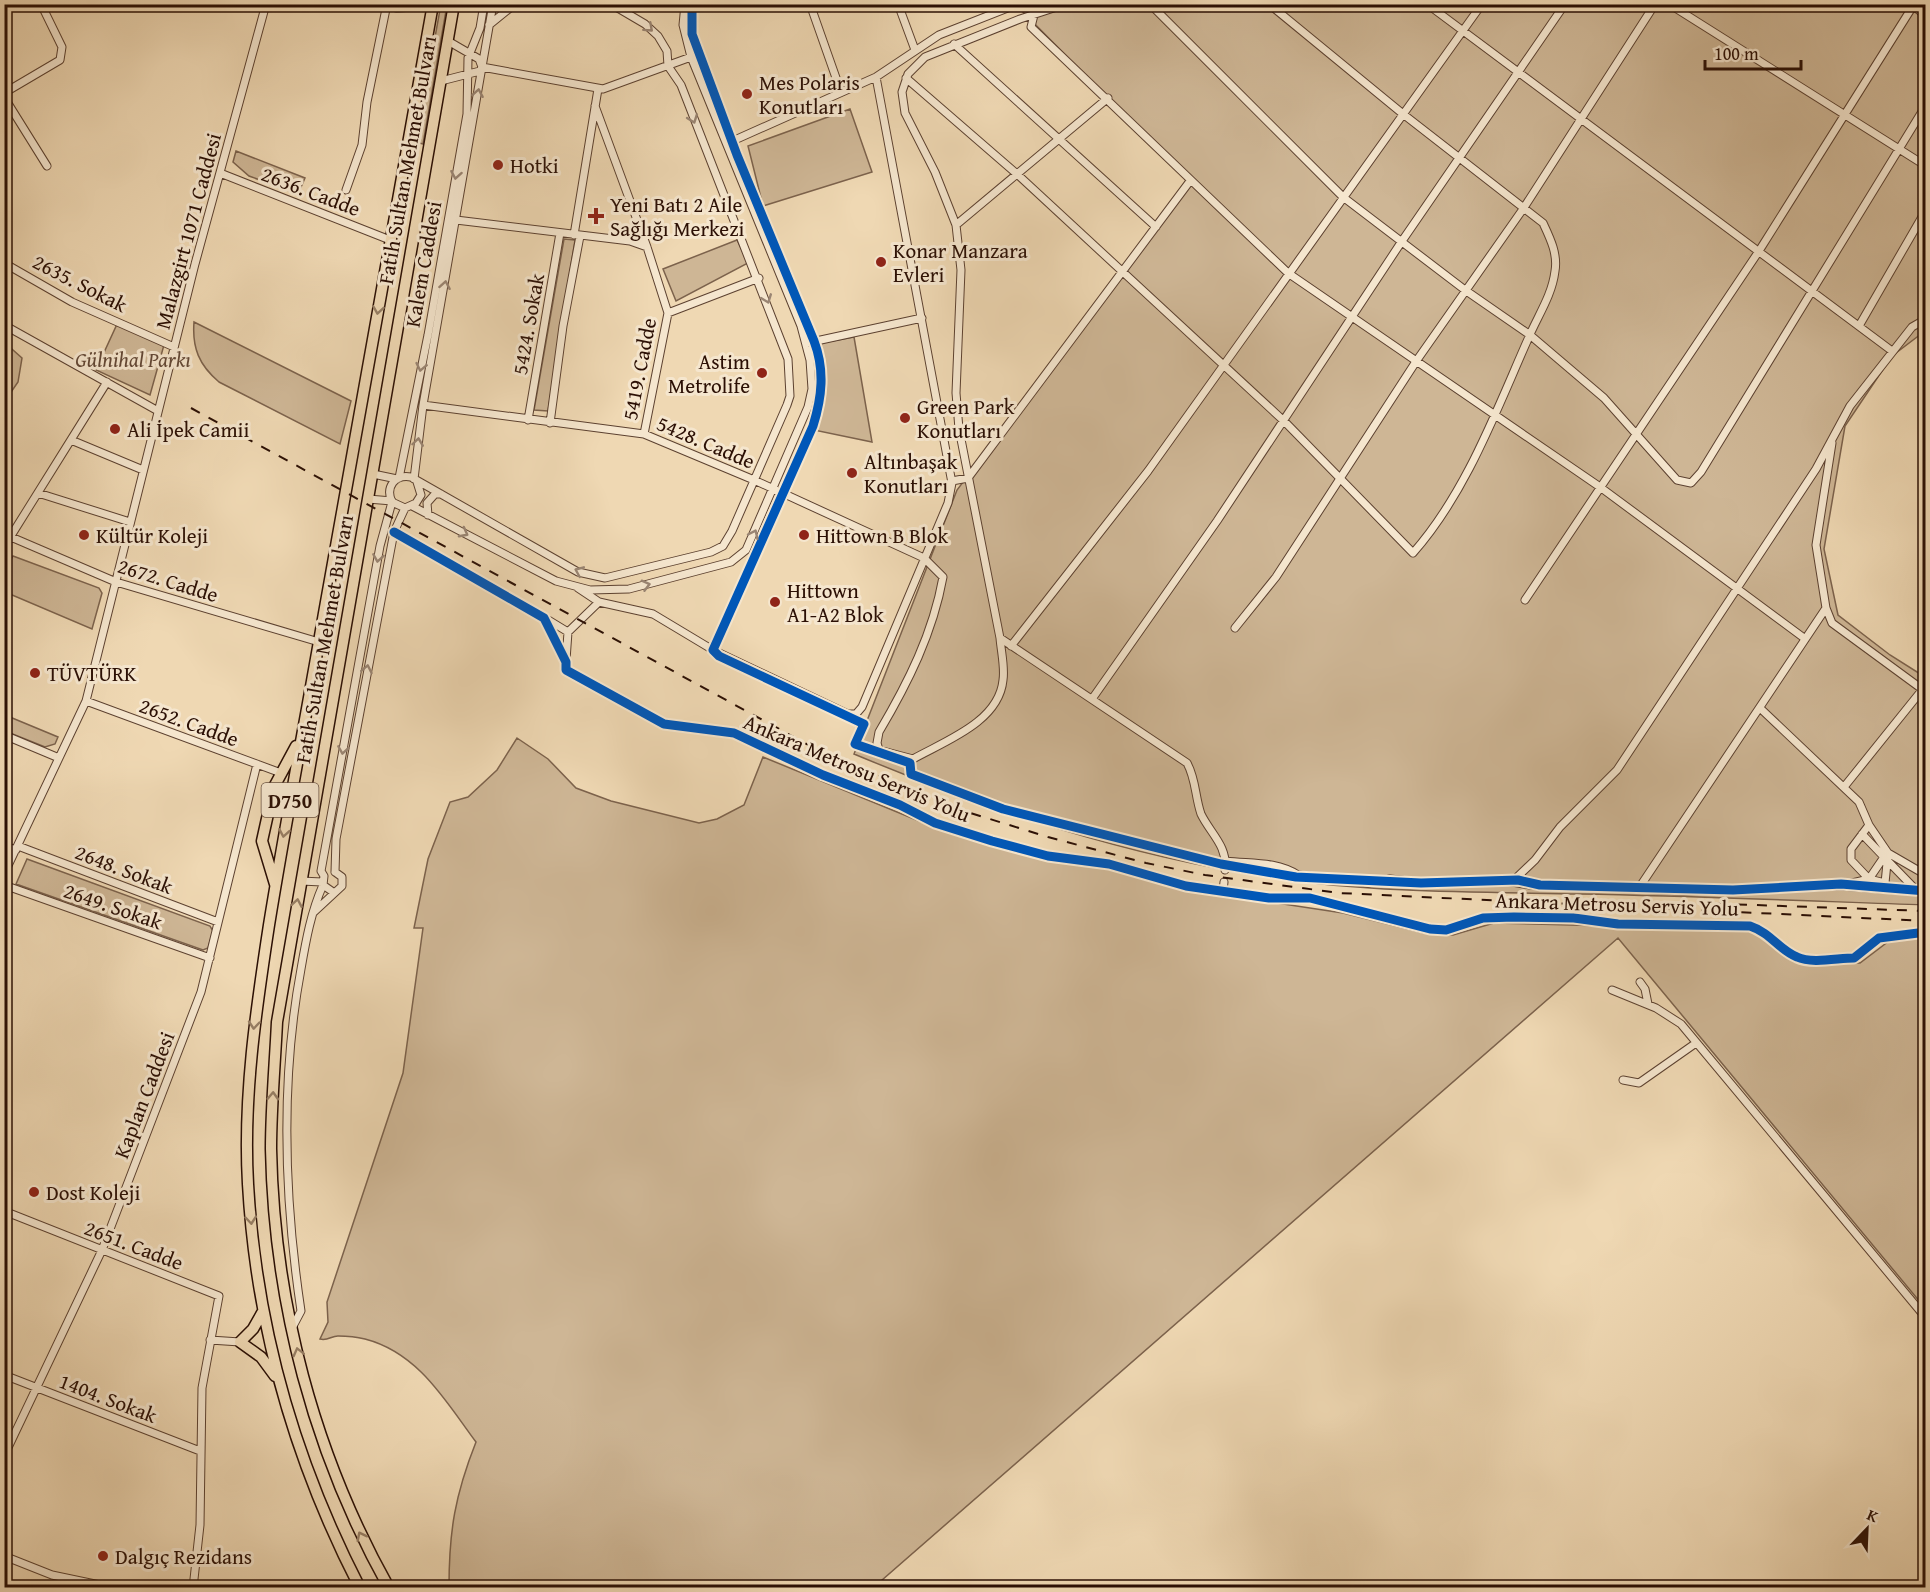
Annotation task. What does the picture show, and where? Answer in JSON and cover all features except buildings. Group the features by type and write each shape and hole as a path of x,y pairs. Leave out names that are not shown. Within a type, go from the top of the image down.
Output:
{"highway":[{"name":"Fatih Sultan Mehmet Bulvarı","path":"389,1587 359,1534 334,1476 315,1418 292,1328 275,1216 272,1120 277,1022 454,4"},
{"name":"Fatih Sultan Mehmet Bulvarı","path":"360,1587 320,1503 278,1379 262,1313 248,1179 249,1102 255,1014 275,887 433,5"},
{"path":"275,887 262,841 274,787 302,735"},
{"path":"262,1313 253,1329 240,1342 261,1357 278,1379"}],"street":[{"path":"41,4 62,47 60,60 4,95 47,166"},
{"name":"Malazgirt 1071 Caddesi","path":"4,874 86,701 174,347 267,4"},
{"path":"377,4 387,6 433,5"},
{"name":"Kalem Caddesi","path":"398,478 428,335 467,114 466,73 469,55 480,28 484,4"},
{"name":"Kalem Caddesi","path":"416,480 423,405 492,4"},
{"path":"489,25 515,4"},
{"path":"373,474 416,480 578,572 605,578 711,552 723,546 732,531 781,423 790,396 788,359 759,278 705,152 681,85 668,66 667,51 658,36 645,24 611,4"},
{"path":"368,498 392,501 428,515 556,580 578,588 604,591 629,589 735,560 746,550 808,407 812,389 807,343 728,143 691,57 683,25 685,4"},
{"path":"810,4 841,92"},
{"path":"898,4 915,50"},
{"path":"728,143 876,77 949,30 1018,4"},
{"path":"1066,4 954,44 925,57 906,78 902,92 905,113 935,172 956,225 961,270 957,393 961,449 1000,638 1187,763 1193,774 1202,814 1219,839 1226,861 1225,870"},
{"path":"1150,4 1343,197 1465,290 1530,335 1604,398 1677,480 1691,483 1701,472 1926,105"},
{"path":"906,78 1017,174 1224,364 1285,422 1413,552 1438,524 1495,414 1530,335 1541,316 1556,271 1553,246 1543,223 1458,158 1269,4"},
{"path":"1427,4 1518,74 1583,118 1892,351"},
{"path":"1011,646 1148,471 1482,4"},
{"path":"1092,699 1285,422 1402,241 1565,4"},
{"path":"1235,628 1276,577 1417,360 1523,209 1655,4"},
{"path":"1669,4 1844,117 1926,166"},
{"path":"1525,600 1759,250 1912,5 1926,16"},
{"path":"346,190 362,145 367,102 387,6"},
{"path":"1034,15 1032,27 1054,51 1108,98 1190,181 1288,273 1600,487 1736,590 1804,638"},
{"path":"448,41 479,60 482,67"},
{"path":"954,44 1156,227"},
{"path":"482,67 598,89 612,88 691,57"},
{"path":"441,81 480,71 482,67"},
{"path":"578,588 599,602 653,614 713,650 852,714 862,707 948,503 952,481 876,77"},
{"path":"550,423 598,89"},
{"path":"956,225 1108,98"},
{"name":"5419. Cadde","path":"595,106 647,247 668,313 644,434"},
{"name":"2636. Cadde","path":"220,173 390,240"},
{"path":"952,481 968,478 1190,181"},
{"path":"1859,326 1926,210"},
{"path":"456,220 630,242 647,247"},
{"name":"5424. Sokak","path":"528,420 560,233"},
{"name":"2635. Sokak","path":"4,263 72,302 174,347"},
{"path":"668,313 759,278"},
{"path":"807,343 922,318"},
{"path":"1513,881 1535,860 1580,806 1617,770 1816,469 1850,406 1912,327 1926,319"},
{"path":"4,325 158,411"},
{"path":"4,548 7,536 38,493 106,382"},
{"name":"5428. Cadde","path":"423,405 644,434 754,480 924,558"},
{"path":"1833,438 1815,545 1826,608 1832,623 1924,691 1844,787"},
{"path":"71,440 143,470"},
{"path":"292,1328 301,1311 290,1219 285,1120 293,1013 313,913 323,881 321,871 380,546 392,501 389,490 398,478"},
{"path":"335,872 336,839 394,532 409,507 421,495 416,480"},
{"path":"38,493 130,522"},
{"path":"428,515 427,503 435,494 441,494"},
{"path":"394,532 568,632"},
{"name":"2672. Cadde","path":"7,536 116,582 319,642"},
{"name":"Ankara Metrosu Servis Yolu","path":"924,558 943,577 938,605 917,661 879,732 877,743 879,750 913,759 986,714 999,694 1003,679 1000,638"},
{"path":"566,662 568,632 599,602"},
{"path":"1639,888 1761,709 1804,638 1826,608"},
{"path":"544,618 566,662"},
{"name":"Ankara Metrosu Servis Yolu","path":"566,662 566,670 663,724 735,733 823,775 900,805 935,823 1048,856 1109,864 1168,882 1269,898 1310,898 1430,929 1446,930 1483,918 1514,916 1575,918 1618,924 1750,926 1763,930 1787,952 1799,959 1854,958 1879,938 1926,932"},
{"name":"2652. Cadde","path":"86,701 281,773"},
{"path":"1761,709 1859,802 1887,856 1926,875"},
{"path":"4,735 59,758"},
{"name":"Kaplan Caddesi","path":"4,1456 102,1250 201,992 257,764"},
{"path":"1869,825 1851,849 1851,860 1869,879"},
{"path":"1862,834 1922,892"},
{"name":"2648. Sokak","path":"4,846 17,848 218,922"},
{"path":"1869,879 1887,856"},
{"path":"1887,856 1885,883 1890,890"},
{"name":"Ankara Metrosu Servis Yolu","path":"1226,861 1264,863 1289,869 1298,875 1368,883 1390,879 1437,884 1513,881 1530,885 1767,890 1840,886 1922,892"},
{"path":"301,881 323,881 335,872"},
{"path":"313,913 333,892 340,889 343,883 340,875 335,872"},
{"path":"1840,886 1869,879 1885,883"},
{"path":"323,881 333,892"},
{"path":"1222,891 1224,882"},
{"name":"2649. Sokak","path":"4,885 210,958"},
{"path":"1640,982 1645,989 1648,1004"},
{"path":"1612,990 1648,1004 1681,1024 1926,1318"},
{"path":"1623,1080 1639,1083 1696,1043"},
{"path":"272,1120 285,1120"},
{"name":"2651. Cadde","path":"4,1211 219,1296 210,1340"},
{"path":"193,1587 200,1526 202,1389 210,1340 240,1342"},
{"name":"1404. Sokak","path":"4,1375 200,1451"},
{"path":"4,1556 52,1575 114,1587"}],"green space":[{"path":"441,4 447,5 423,144 416,142"},
{"path":"1035,4 1925,5 1925,331 1892,356 1845,426 1824,549 1838,615 1890,655 1925,677 1925,905 1426,891 1350,887 1273,878 1165,857 1060,829 956,794 854,754 957,490 1190,181 1020,9"},
{"path":"850,109 872,172 763,206 748,146"},
{"path":"236,151 305,178 298,194 249,176 233,162"},
{"path":"564,239 575,240 548,411 534,410"},
{"path":"737,240 748,263 676,301 663,269"},
{"name":"Gülnihal Parkı","path":"118,322 164,345 150,395 96,370"},
{"path":"194,322 351,401 340,444 219,382 206,369 198,355 194,340"},
{"path":"854,337 872,442 809,429 817,396 818,354 821,343"},
{"path":"4,342 22,358 18,382 5,401"},
{"path":"13,556 99,588 102,593 92,629 5,592 5,569"},
{"path":"5,715 58,737 55,744 45,747 5,731"},
{"path":"517,738 548,759 576,788 611,801 699,823 717,819 744,805 763,757 936,828 1035,857 1119,871 1210,893 1343,913 1424,933 1453,935 1494,923 1756,930 1774,947 1798,963 1860,963 1893,938 1925,936 1925,1308 1618,938 874,1587 449,1587 450,1548 458,1496 476,1442 430,1381 401,1355 362,1338 338,1336 320,1339 328,1322 327,1302 403,1073 423,928 414,928 428,859 450,802 468,797 497,770"},
{"path":"27,859 210,926 213,931 208,948 203,950 16,884"}],"railway":[{"path":"191,408 814,748 964,811 1048,837 1146,863 1205,875 1339,893 1926,921"},
{"path":"1697,903 1926,911"}],"cycle path":[{"path":"692,4 692,34 737,155 814,341 821,373 819,405 813,426 713,650 719,656 864,724 855,744 910,763 911,774 1003,809 1221,864 1296,877 1421,883 1518,880 1540,885 1733,890 1841,884 1926,891"},
{"path":"394,532 544,618 566,662 566,670 664,724 734,733 823,775 900,805 935,823 1048,856 1109,864 1186,886 1269,898 1310,898 1430,929 1446,930 1483,918 1514,917 1574,918 1618,924 1750,926 1764,933 1791,954 1803,959 1817,960 1854,958 1879,938 1926,932"}],"place":[{"name":"Mes Polaris Konutları","path":"747,94"},
{"name":"Hotki","path":"498,165"},
{"name":"Yeni Batı 2 Aile Sağlığı Merkezi","path":"596,216"},
{"name":"Konar Manzara Evleri","path":"881,262"},
{"name":"Astim Metrolife","path":"762,373"},
{"name":"Green Park Konutları","path":"905,418"},
{"name":"Ali İpek Camii","path":"115,429"},
{"name":"Altınbaşak Konutları","path":"852,473"},
{"name":"Kültür Koleji","path":"84,535"},
{"name":"Hittown B Blok","path":"804,535"},
{"name":"Hittown A1-A2 Blok","path":"775,602"},
{"name":"TÜVTÜRK","path":"35,673"},
{"name":"Dost Koleji","path":"34,1192"},
{"name":"Dalgıç Rezidans","path":"103,1556"}]}
